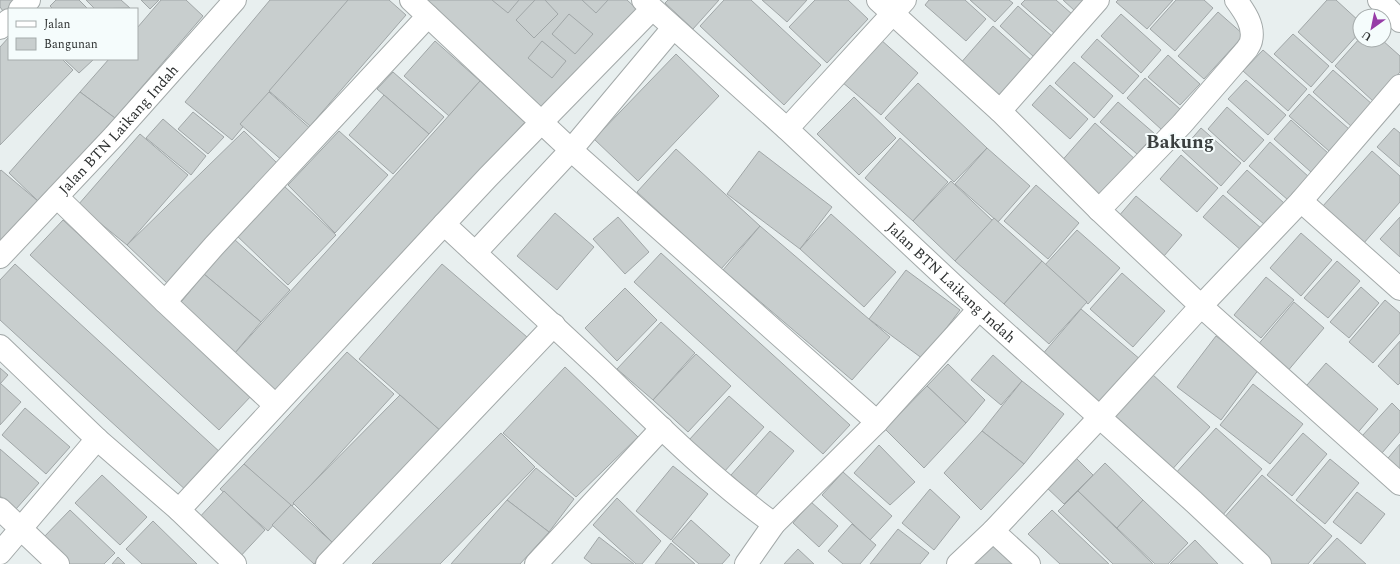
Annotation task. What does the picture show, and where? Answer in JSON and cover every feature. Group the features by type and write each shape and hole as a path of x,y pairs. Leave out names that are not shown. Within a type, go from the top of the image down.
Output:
{"street":[{"path":"21,8 29,0"},
{"path":"411,0 570,150 877,422"},
{"path":"1000,110 1098,0"},
{"path":"1099,210 1182,124 1247,49 1251,41 1252,32 1246,14 1236,0"},
{"path":"1379,0 1400,21"},
{"name":"Jalan BTN Laikang Indah","path":"0,257 114,136 223,4"},
{"path":"787,129 892,4 1099,210 1200,306 1400,484"},
{"path":"178,510 488,176 541,122 647,5"},
{"name":"Jalan BTN Laikang Indah","path":"647,5 787,129 979,309 1194,502 1260,564"},
{"path":"165,302 214,246 428,16"},
{"path":"0,28 8,21"},
{"path":"475,253 570,150 673,28"},
{"path":"958,564 993,531 1099,418 1200,306 1301,201 1400,86"},
{"path":"57,197 275,406"},
{"path":"1301,201 1400,289"},
{"path":"444,224 554,325 662,428 749,506 774,524"},
{"path":"746,564 774,524 877,422 979,309"},
{"path":"327,564 554,325"},
{"path":"0,346 97,439 178,510 235,564"},
{"path":"536,564 662,428"},
{"path":"0,553 97,439"},
{"path":"0,509 58,564"},
{"path":"993,531 1029,564"}],"building":[{"path":"0,0 25,0 14,8 8,8 8,13 6,15 0,7"},
{"path":"56,0 79,0 87,8 52,8 50,6"},
{"path":"86,0 121,0 130,8 94,8"},
{"path":"141,0 159,0 150,9"},
{"path":"161,0 186,0 203,16 115,118 80,92 108,60 138,60 138,27"},
{"path":"270,0 349,0 232,140 185,102"},
{"path":"348,0 389,0 406,15 310,126 269,91"},
{"path":"427,0 627,0 639,11 546,111"},
{"path":"492,0 519,0 508,13"},
{"path":"535,0 545,0 558,14 534,38 516,20"},
{"path":"582,0 608,0 596,13"},
{"path":"668,0 719,0 693,29 665,3"},
{"path":"724,0 751,0 821,65 784,105 700,26"},
{"path":"762,0 807,0 787,22"},
{"path":"815,0 848,0 868,19 827,63 789,27"},
{"path":"929,0 965,0 986,19 966,41 925,5"},
{"path":"970,0 1009,0 1013,3 995,22"},
{"path":"1025,0 1056,0 1072,14 1055,34 1021,4"},
{"path":"1063,0 1085,0 1075,11"},
{"path":"1118,0 1173,0 1147,29 1116,2"},
{"path":"1176,0 1204,0 1213,8 1175,51 1150,29"},
{"path":"1327,0 1336,0 1352,15 1352,41 1332,63 1298,32"},
{"path":"1018,6 1053,37 1034,57 1000,26"},
{"path":"1218,12 1244,35 1204,79 1178,56"},
{"path":"569,14 593,34 575,54 552,34"},
{"path":"1121,14 1161,50 1141,73 1101,36"},
{"path":"993,26 1031,60 996,99 959,65"},
{"path":"1293,34 1329,66 1311,87 1274,54"},
{"path":"8,38 8,60 63,60 73,70 0,145 0,47"},
{"path":"880,39 918,73 881,115 842,82"},
{"path":"1097,39 1139,76 1123,94 1081,57"},
{"path":"435,41 480,81 449,116 404,76"},
{"path":"542,41 566,61 552,78 528,58"},
{"path":"1352,47 1391,48 1400,56 1400,72 1374,102 1335,66"},
{"path":"1263,50 1307,89 1288,111 1243,71"},
{"path":"676,54 719,96 638,181 594,139"},
{"path":"1168,55 1200,84 1180,105 1148,77"},
{"path":"65,60 93,60 79,73"},
{"path":"1074,62 1113,96 1094,118 1055,83"},
{"path":"1333,70 1372,104 1352,127 1313,92"},
{"path":"393,72 444,117 429,134 377,89"},
{"path":"1145,78 1180,109 1162,130 1127,98"},
{"path":"1246,80 1286,115 1268,135 1228,99"},
{"path":"480,81 525,122 280,395 234,354"},
{"path":"918,83 987,148 954,182 885,118"},
{"path":"1050,85 1088,119 1070,139 1032,105"},
{"path":"80,92 115,118 39,202 9,173"},
{"path":"269,92 312,130 284,162 240,124"},
{"path":"1309,94 1349,129 1329,151 1289,116"},
{"path":"384,95 429,134 393,174 349,135"},
{"path":"854,97 896,138 859,175 817,134"},
{"path":"1118,102 1155,134 1137,154 1100,122"},
{"path":"1227,107 1264,140 1244,162 1208,129"},
{"path":"193,112 224,137 208,154 178,129"},
{"path":"163,119 206,156 191,175 146,138"},
{"path":"1291,120 1328,153 1311,172 1274,139"},
{"path":"1095,123 1136,160 1100,200 1059,164"},
{"path":"1201,128 1241,163 1221,186 1182,150"},
{"path":"1394,128 1400,133 1400,167 1377,147"},
{"path":"244,131 277,163 168,284 127,245"},
{"path":"339,131 388,175 335,233 288,185"},
{"path":"140,134 188,175 127,245 78,205"},
{"path":"900,138 948,182 913,221 865,178"},
{"path":"1270,142 1309,177 1288,200 1249,166"},
{"path":"987,148 1030,186 998,222 955,184"},
{"path":"676,149 760,226 721,269 637,192"},
{"path":"759,151 832,207 800,249 727,194"},
{"path":"1372,151 1400,176 1400,202 1363,244 1322,207"},
{"path":"1181,155 1218,188 1197,212 1160,179"},
{"path":"1,170 39,202 0,241 0,171"},
{"path":"1247,170 1284,203 1265,225 1227,192"},
{"path":"951,181 993,221 955,261 913,221"},
{"path":"283,185 336,235 288,285 235,234"},
{"path":"1036,185 1079,223 1048,259 1004,221"},
{"path":"1223,195 1262,229 1242,251 1203,217"},
{"path":"1136,196 1182,235 1164,256 1118,217"},
{"path":"555,213 594,247 557,290 517,256"},
{"path":"831,214 896,272 864,307 800,249"},
{"path":"618,217 649,252 625,274 593,239"},
{"path":"1400,217 1400,257 1380,239"},
{"path":"994,218 1042,261 1004,304 955,261"},
{"path":"63,220 252,395 219,430 30,255"},
{"path":"760,226 890,337 852,380 723,270"},
{"path":"1077,230 1120,268 1088,304 1044,266"},
{"path":"1301,233 1332,260 1301,296 1270,268"},
{"path":"234,239 290,290 261,322 204,274"},
{"path":"661,253 850,425 823,454 634,282"},
{"path":"1042,261 1087,302 1049,344 1004,304"},
{"path":"1337,261 1360,281 1328,318 1304,298"},
{"path":"15,264 222,454 188,492 0,320 0,280"},
{"path":"442,264 527,337 443,433 359,359"},
{"path":"906,270 960,310 923,359 869,319"},
{"path":"1122,273 1165,311 1133,347 1090,309"},
{"path":"204,274 261,322 234,354 177,307"},
{"path":"1266,277 1294,300 1261,338 1234,315"},
{"path":"1361,287 1379,303 1349,338 1330,322"},
{"path":"625,288 657,320 617,361 585,328"},
{"path":"1385,300 1400,313 1400,333 1373,363 1349,342"},
{"path":"1294,302 1324,328 1286,373 1256,347"},
{"path":"1081,309 1141,360 1101,407 1041,356"},
{"path":"661,322 695,353 653,400 617,369"},
{"path":"1216,336 1259,369 1221,420 1177,387"},
{"path":"1400,341 1400,383 1398,385 1378,366"},
{"path":"347,352 394,394 291,507 244,464"},
{"path":"696,354 731,386 688,432 653,400"},
{"path":"993,355 1022,381 1001,405 971,380"},
{"path":"1326,363 1378,409 1354,437 1301,392"},
{"path":"948,364 985,400 966,423 927,386"},
{"path":"565,367 638,437 576,497 503,433"},
{"path":"0,368 8,375 0,384"},
{"path":"1152,374 1210,427 1169,473 1111,421"},
{"path":"1022,381 1064,414 1024,464 982,431"},
{"path":"0,383 21,402 0,425"},
{"path":"1253,384 1303,424 1270,464 1220,425"},
{"path":"927,386 966,423 924,468 885,429"},
{"path":"400,395 443,433 333,543 293,503"},
{"path":"729,396 764,427 724,472 689,440"},
{"path":"1392,403 1400,411 1400,432 1382,453 1362,436"},
{"path":"25,408 70,447 46,474 2,435"},
{"path":"1216,428 1262,469 1222,516 1175,474"},
{"path":"770,431 794,451 755,496 731,475"},
{"path":"982,431 1024,464 981,510 944,473"},
{"path":"501,433 535,467 440,564 372,564"},
{"path":"1303,433 1327,454 1292,496 1267,475"},
{"path":"1400,444 1400,479 1383,464"},
{"path":"879,445 915,482 890,505 854,473"},
{"path":"0,449 39,483 16,509 0,496"},
{"path":"1074,456 1093,475 1064,504 1045,486"},
{"path":"1330,459 1359,483 1325,524 1296,500"},
{"path":"1105,463 1143,500 1117,528 1078,491"},
{"path":"244,464 291,505 268,531 220,489"},
{"path":"673,466 708,494 671,540 636,511"},
{"path":"536,468 574,499 549,532 507,500"},
{"path":"843,472 892,516 870,540 822,495"},
{"path":"102,475 147,517 120,545 75,503"},
{"path":"1262,475 1332,536 1308,564 1272,564 1222,520"},
{"path":"930,489 960,517 934,550 902,523"},
{"path":"224,491 265,530 237,560 196,521"},
{"path":"1078,491 1153,564 1113,564 1058,511"},
{"path":"1357,492 1385,514 1361,544 1333,522"},
{"path":"617,498 661,541 642,564 636,564 593,525"},
{"path":"507,500 549,532 520,564 451,564"},
{"path":"1143,500 1188,543 1168,564 1155,564 1117,528"},
{"path":"811,502 838,526 819,547 793,523"},
{"path":"291,505 333,543 314,564 272,525"},
{"path":"70,510 115,553 104,564 70,564 43,538"},
{"path":"1052,510 1109,564 1060,564 1028,534"},
{"path":"691,520 730,555 722,564 699,564 672,541"},
{"path":"153,521 197,564 142,564 126,549"},
{"path":"852,524 876,545 860,564 843,564 828,551"},
{"path":"898,529 929,553 920,564 870,564"},
{"path":"599,537 634,564 592,564 584,558"},
{"path":"1337,538 1366,564 1313,564"},
{"path":"1195,540 1218,564 1170,564"},
{"path":"988,541 1015,564 969,564"},
{"path":"671,543 695,564 655,564"},
{"path":"798,549 814,564 784,564"},
{"path":"118,557 125,564 112,564"}],"district":[{"name":"Bakung","path":"1180,141"}]}
